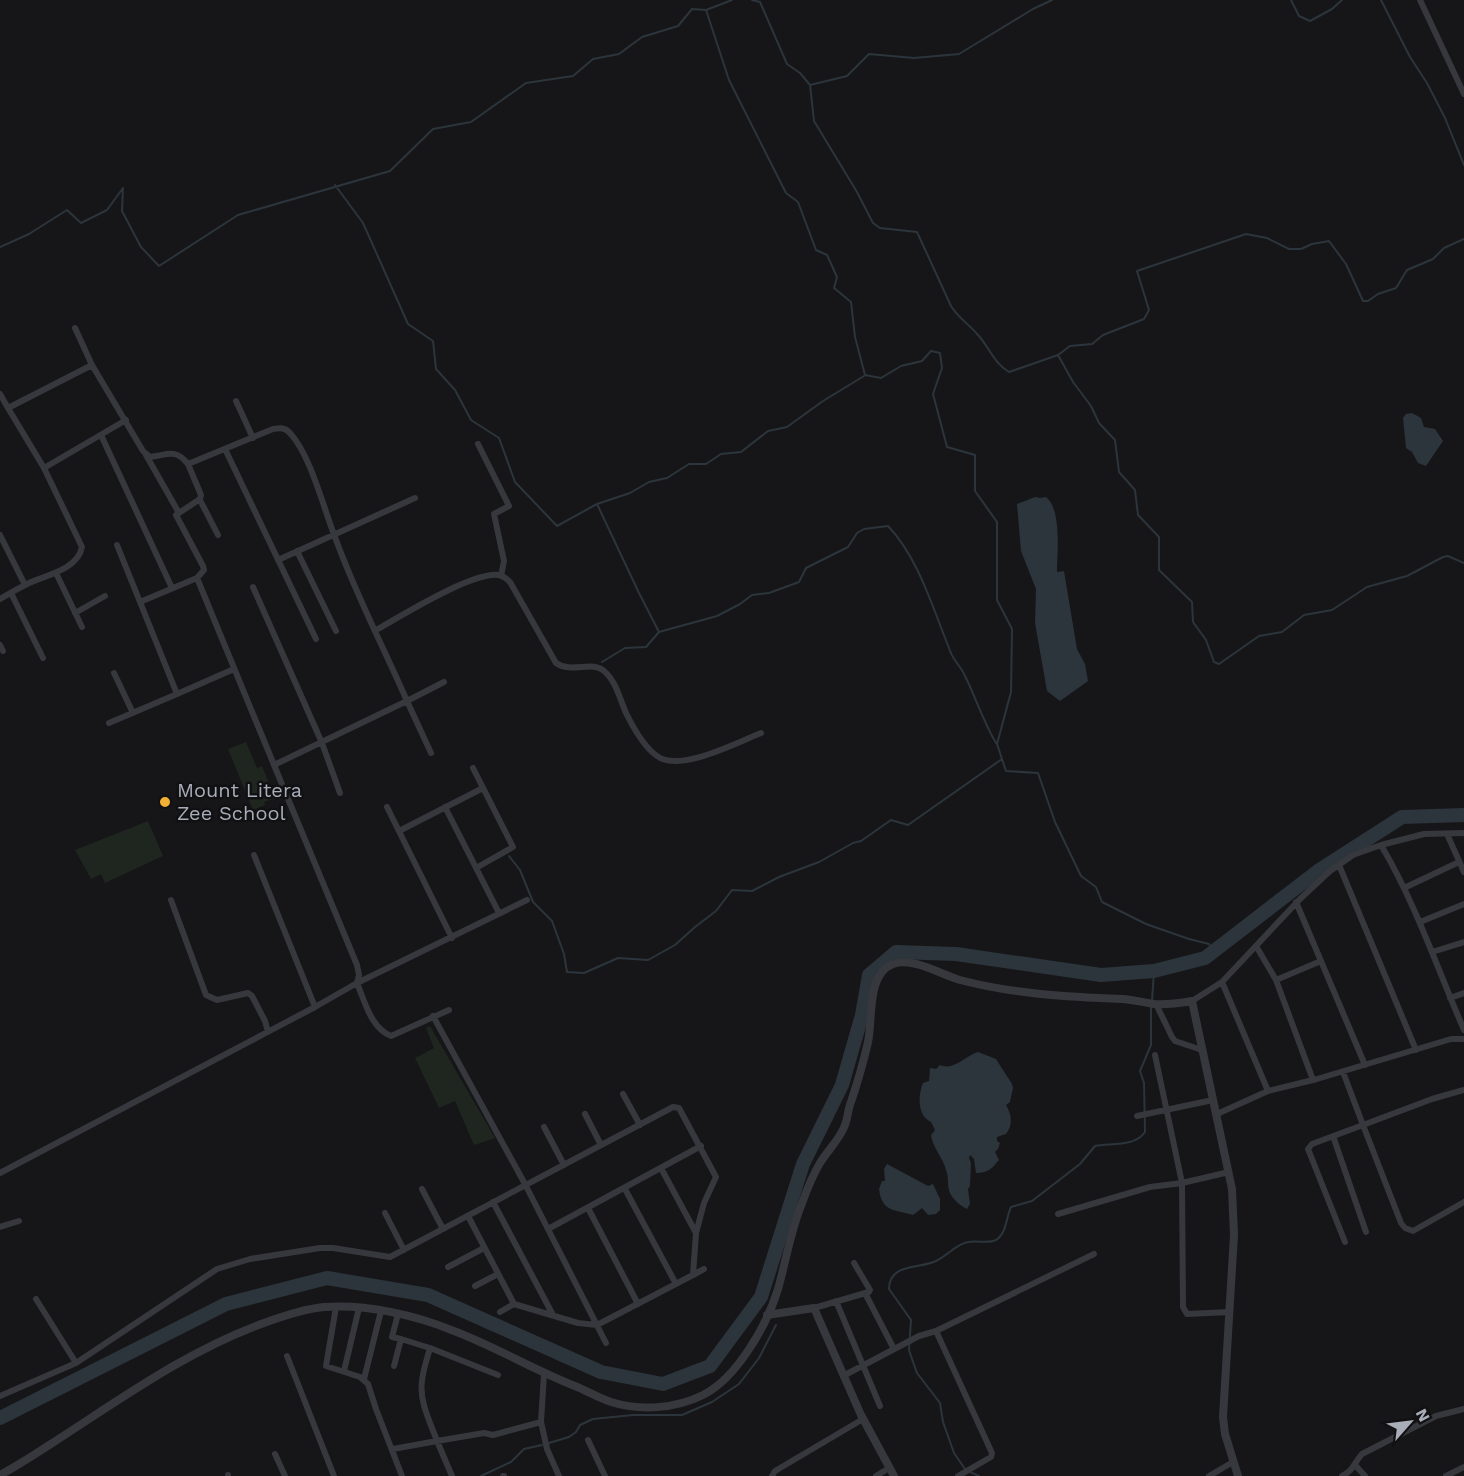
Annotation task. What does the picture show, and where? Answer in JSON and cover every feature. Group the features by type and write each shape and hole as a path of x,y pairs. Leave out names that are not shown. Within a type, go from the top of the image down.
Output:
{"street":[{"path":"1420,0 1464,94"},
{"path":"75,328 92,365 179,513"},
{"path":"8,408 92,365"},
{"path":"0,394 44,468 82,547 77,558 56,573 25,585 0,599"},
{"path":"236,401 253,438"},
{"path":"44,468 126,420"},
{"path":"188,464 273,429 284,428 289,432 309,468 334,536 432,753"},
{"path":"101,435 172,588"},
{"path":"478,444 509,506 494,514 504,561 501,576"},
{"path":"225,449 316,639"},
{"path":"146,455 150,457 171,453 182,456 188,464 201,495 200,500 218,536"},
{"path":"278,560 415,498"},
{"path":"140,602 197,578 204,570 176,515 200,500"},
{"path":"0,535 25,585"},
{"path":"117,545 177,694"},
{"path":"297,551 336,631"},
{"path":"56,573 82,627"},
{"path":"376,630 440,594 466,583 501,576 510,582 556,663 568,668 599,667 613,680 627,716 645,744 657,756 666,761 676,762 719,750 761,733"},
{"path":"197,578 357,965 359,975 357,984 374,1022 382,1033 391,1036 449,1010"},
{"path":"253,587 322,743 340,793"},
{"path":"11,592 44,658"},
{"path":"75,613 105,596"},
{"path":"109,723 234,669"},
{"path":"114,673 133,713"},
{"path":"274,765 444,682"},
{"path":"473,768 513,847 476,868"},
{"path":"399,831 483,788"},
{"path":"387,807 452,938"},
{"path":"445,807 499,914"},
{"path":"0,1475 122,1398 234,1334 281,1317 322,1307 359,1308 398,1314 455,1331 544,1374 621,1404 639,1408 650,1407 684,1402 705,1395 733,1373 767,1315 777,1292 788,1242 800,1207 819,1164 845,1127 849,1105 861,1077 869,1038 872,997 885,969 895,963 908,962 968,982 1066,998 1128,999 1153,1003 1192,1001 1222,982 1296,902 1353,855 1424,834 1464,833"},
{"path":"1447,834 1464,872"},
{"path":"1381,845 1420,922 1464,1030"},
{"path":"254,855 315,1007"},
{"path":"1404,888 1460,862"},
{"path":"1340,865 1416,1050"},
{"path":"171,900 206,995 217,1000 248,993 261,1013 268,1032"},
{"path":"0,1173 357,984 527,900"},
{"path":"1296,902 1365,1065"},
{"path":"1420,922 1464,904"},
{"path":"1431,952 1464,942"},
{"path":"1256,946 1276,980 1313,1080"},
{"path":"1276,980 1321,961"},
{"path":"1222,982 1269,1091"},
{"path":"1450,998 1464,993"},
{"path":"1192,1001 1232,1190 1234,1235 1223,1417 1225,1434 1238,1476"},
{"path":"1153,1003 1175,1041 1202,1050"},
{"path":"433,1016 526,1186 606,1343"},
{"path":"1217,1114 1269,1091 1343,1072 1450,1039 1464,1039"},
{"path":"1155,1055 1182,1183 1183,1309 1187,1314 1230,1312"},
{"path":"1343,1072 1401,1224 1413,1232 1464,1202"},
{"path":"1345,1242 1308,1152 1312,1144 1432,1099 1464,1090"},
{"path":"623,1094 640,1125"},
{"path":"1137,1116 1213,1100"},
{"path":"0,1396 76,1363 217,1269 229,1264 320,1248 390,1257 676,1106 681,1110 717,1179 704,1203 696,1233 693,1275"},
{"path":"585,1114 602,1145"},
{"path":"544,1127 564,1165"},
{"path":"1333,1136 1366,1232"},
{"path":"548,1229 701,1146"},
{"path":"661,1168 696,1233"},
{"path":"1058,1214 1150,1187 1182,1183 1228,1172"},
{"path":"422,1189 443,1229"},
{"path":"625,1189 676,1284"},
{"path":"493,1202 553,1315"},
{"path":"588,1208 638,1304"},
{"path":"385,1213 404,1250"},
{"path":"468,1216 514,1304"},
{"path":"0,1227 19,1221"},
{"path":"448,1267 484,1248"},
{"path":"843,1376 919,1336 936,1331 1094,1254"},
{"path":"767,1315 813,1308 865,1293 870,1290 854,1263"},
{"path":"500,1312 514,1304 578,1323 597,1325 704,1269"},
{"path":"475,1286 498,1274"},
{"path":"865,1293 898,1347"},
{"path":"36,1299 76,1363"},
{"path":"836,1301 880,1406"},
{"path":"336,1308 326,1365 328,1368 344,1371 364,1379 368,1384 402,1476"},
{"path":"344,1371 359,1308"},
{"path":"813,1308 862,1419 892,1472 876,1476"},
{"path":"364,1379 381,1311"},
{"path":"398,1314 393,1337 430,1348 498,1375"},
{"path":"936,1331 992,1453 991,1457 960,1475"},
{"path":"394,1366 401,1339"},
{"path":"430,1348 421,1389 437,1441 452,1476"},
{"path":"287,1356 334,1476"},
{"path":"544,1374 541,1422 547,1449 560,1476"},
{"path":"1342,1476 1356,1466 1356,1461 1362,1454 1436,1416 1464,1409"},
{"path":"772,1476 775,1471 862,1419"},
{"path":"393,1449 484,1433 493,1435 541,1422"},
{"path":"588,1440 605,1476"},
{"path":"275,1454 285,1476"},
{"path":"1209,1476 1233,1462"},
{"path":"1356,1466 1365,1476"},
{"path":"1446,1476 1464,1467"}],"shaded area":[{"path":"1412,413 1421,418 1424,427 1435,429 1443,441 1426,466 1418,463 1412,452 1406,448 1403,418 1406,414"},
{"path":"1035,497 1046,497 1051,503 1057,521 1057,572 1064,571 1077,649 1085,664 1088,681 1060,701 1047,691 1035,623 1036,589 1021,551 1017,504"},
{"path":"246,742 257,768 262,766 275,798 253,810 228,749"},
{"path":"148,821 163,856 105,883 101,874 91,879 75,850"},
{"path":"430,1026 495,1138 474,1145 455,1101 439,1108 415,1058 434,1048 426,1028"},
{"path":"978,1052 996,1059 1012,1084 1010,1102 1006,1105 1010,1112 1011,1124 1006,1134 997,1137 1000,1143 995,1152 999,1160 990,1170 976,1173 974,1159 970,1155 970,1186 968,1189 970,1204 967,1209 950,1193 945,1165 932,1140 931,1135 935,1130 921,1110 920,1093 923,1083 929,1081 930,1068 955,1065"},
{"path":"887,1164 928,1186 933,1184 940,1199 940,1210 936,1214 928,1215 922,1208 913,1215 886,1206 879,1189 882,1181 885,1181 884,1169"}],"waterway":[{"path":"732,0 706,10 729,80 786,193 798,202 816,250 827,255 837,277 834,288 851,302 855,337 865,375 881,378 901,366 922,361 931,351 940,353 942,368 933,394 947,447 975,455 975,491 997,522 997,600 1012,629 1011,692 997,744 1006,771 1038,773 1055,822 1081,876 1096,887 1102,902 1146,924 1209,944 1214,951"},
{"path":"752,0 760,2 787,64 800,73 810,85 814,121 873,223 880,228 917,232 951,306 978,335 996,360 1009,372 1058,355 1073,382 1091,406 1099,423 1115,440 1119,472 1135,490 1138,515 1159,537 1159,570 1192,602 1193,622 1206,640 1214,662 1219,664 1259,636 1282,632 1304,615 1332,610 1367,587 1407,576 1443,557 1448,556 1464,563"},
{"path":"810,85 847,76 869,54 914,58 959,54 1052,0"},
{"path":"1291,0 1299,16 1310,21 1332,9 1342,0"},
{"path":"1381,0 1445,118 1464,165"},
{"path":"0,247 29,234 67,210 81,223 107,210 123,188 122,211 141,247 159,266 238,215 390,171 433,129 471,122 526,83 573,76 593,59 619,54 642,37 678,26 692,9 706,10"},
{"path":"335,185 363,223 408,324 433,341 436,369 455,390 471,420 499,438 515,482 557,526 597,504 630,493 649,482 667,478 689,464 706,464 721,454 741,452 768,431 787,427 864,376"},
{"path":"1058,355 1070,346 1092,344 1103,335 1144,319 1149,310 1137,271 1246,234 1267,238 1289,249 1301,249 1329,241 1346,264 1363,301 1368,301 1378,294 1396,288 1407,270 1433,259 1444,248 1464,239"},
{"path":"597,504 659,632 646,647 625,648 602,662"},
{"path":"659,632 717,616 752,595 769,593 799,582 806,568 848,547 857,533 864,529 888,526 899,539 917,569 952,656 964,673 996,743"},
{"path":"509,856 520,870 533,902 552,921 564,954 567,972 584,973 618,958 648,960 675,945 716,911 732,890 752,891 779,877 819,862 861,841 891,820 908,825 1002,759"},
{"path":"0,1418 226,1304 327,1278 428,1295 601,1372 663,1384 710,1366 761,1297 803,1164 842,1085 862,1015 869,975 896,952 956,954 1101,975 1154,971 1205,958 1318,871 1402,817 1464,815"},
{"path":"1152,1001 1154,971"},
{"path":"965,1469 954,1453 943,1422 940,1403 917,1373 909,1350 911,1320 889,1289 890,1281 899,1271 936,1261 964,1243 996,1240 1004,1229 1011,1207 1032,1201 1080,1164 1095,1146 1122,1144 1141,1137 1145,1132 1144,1083 1140,1071 1151,1045 1151,1007"},
{"path":"549,1443 569,1437 580,1425 593,1419 633,1415 682,1415 712,1402 739,1384 759,1358 776,1325"},
{"path":"481,1476 511,1462 524,1449 542,1445"},
{"path":"970,1472 979,1476"}],"place":[{"name":"Mount Litera Zee School","path":"165,802"}]}
